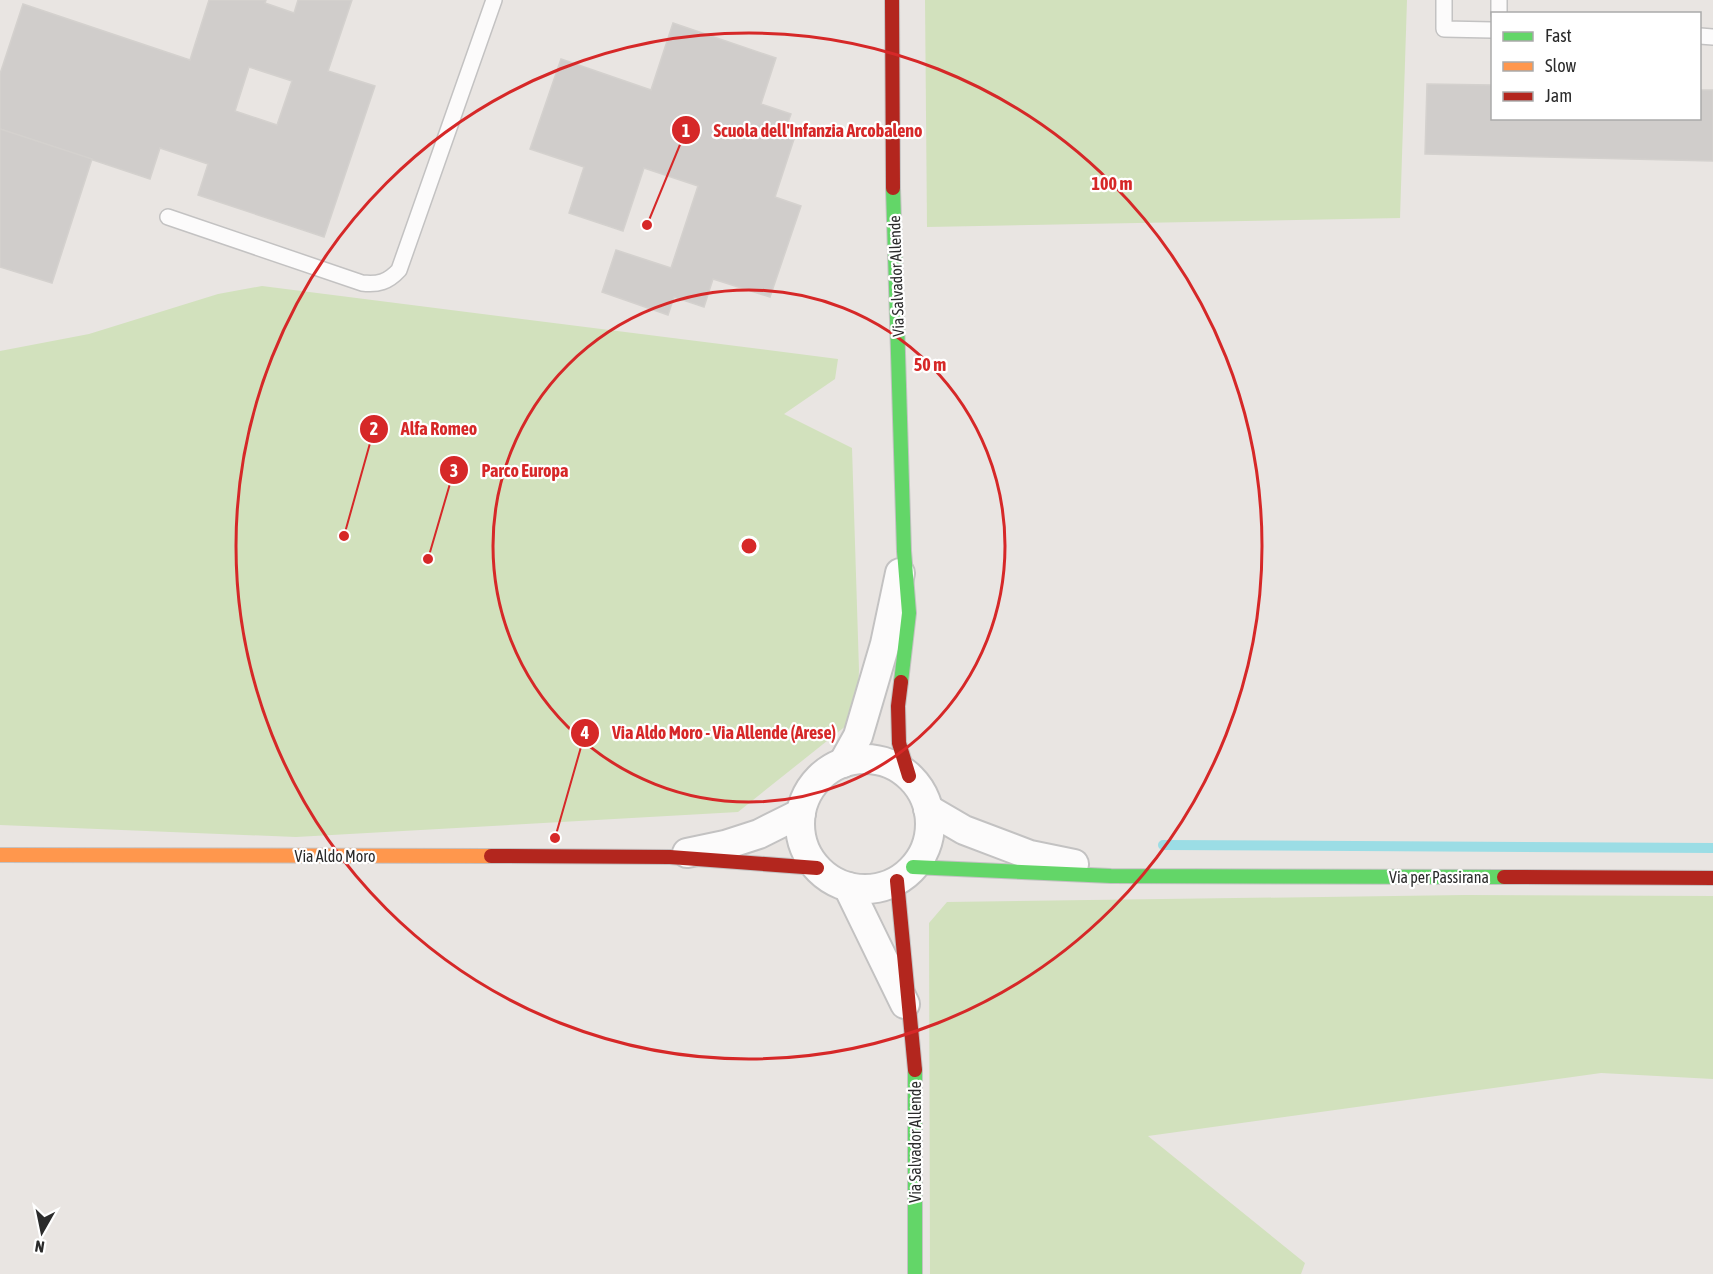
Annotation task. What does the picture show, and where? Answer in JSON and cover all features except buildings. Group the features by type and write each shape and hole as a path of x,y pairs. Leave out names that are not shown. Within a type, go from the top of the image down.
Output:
{"street":[{"name":"Via Salvador Allende","path":"892,0 893,183 904,551 909,613 901,669 898,716 899,743 909,776"},
{"name":"Via Salvador Allende","path":"843,763 858,736 885,644 904,551"},
{"path":"861,759 878,760 894,766 909,776 924,796 928,809 930,824 928,840 922,854 905,874 873,888 848,887 826,877 806,852 800,833 801,813 806,797 815,782 828,771 843,763 861,759"},
{"name":"Via per Passirana","path":"928,809 964,830 1030,855 1080,866 1166,876"},
{"name":"Via Aldo Moro","path":"670,857 725,845 759,834 801,813"},
{"name":"Via Aldo Moro","path":"0,855 670,857 817,868"},
{"name":"Via per Passirana","path":"905,874 984,872 1166,876 1713,878"},
{"name":"Via Salvador Allende","path":"905,874 909,1010 915,1075 915,1274"},
{"name":"Via Salvador Allende","path":"848,887 909,1010"}],"lane":[{"path":"168,217 362,283 382,283 392,277 399,270 494,0"},
{"path":"1444,0 1444,29 1491,30"}],"green space":[{"path":"925,0 1407,0 1400,218 927,227"},
{"path":"262,286 838,359 835,379 784,414 852,448 859,670 857,717 738,812 296,837 0,825 0,351 89,334 218,294"},
{"path":"1465,895 1713,896 1713,1079 1601,1073 1148,1136 1305,1263 1301,1274 930,1274 929,923 947,902"}],"waterway":[{"path":"1163,845 1713,848"}],"traffic: fast":[{"path":"893,188 904,551 909,613 901,682"},
{"path":"913,867 1111,876 1504,877"},
{"path":"915,1070 915,1274"}],"traffic: slow":[{"path":"0,855 491,856"}],"traffic: jam":[{"path":"892,0 893,188"},
{"path":"901,682 898,706 899,743 909,776"},
{"path":"491,856 670,857 817,868"},
{"path":"1504,877 1713,878"},
{"path":"897,881 915,1070"}],"place":[{"name":"Scuola dell'Infanzia Arcobaleno","path":"647,225"},
{"name":"Alfa Romeo","path":"344,536"},
{"name":"Parco Europa","path":"428,559"},
{"name":"Via Aldo Moro - Via Allende (Arese)","path":"555,838"}]}
